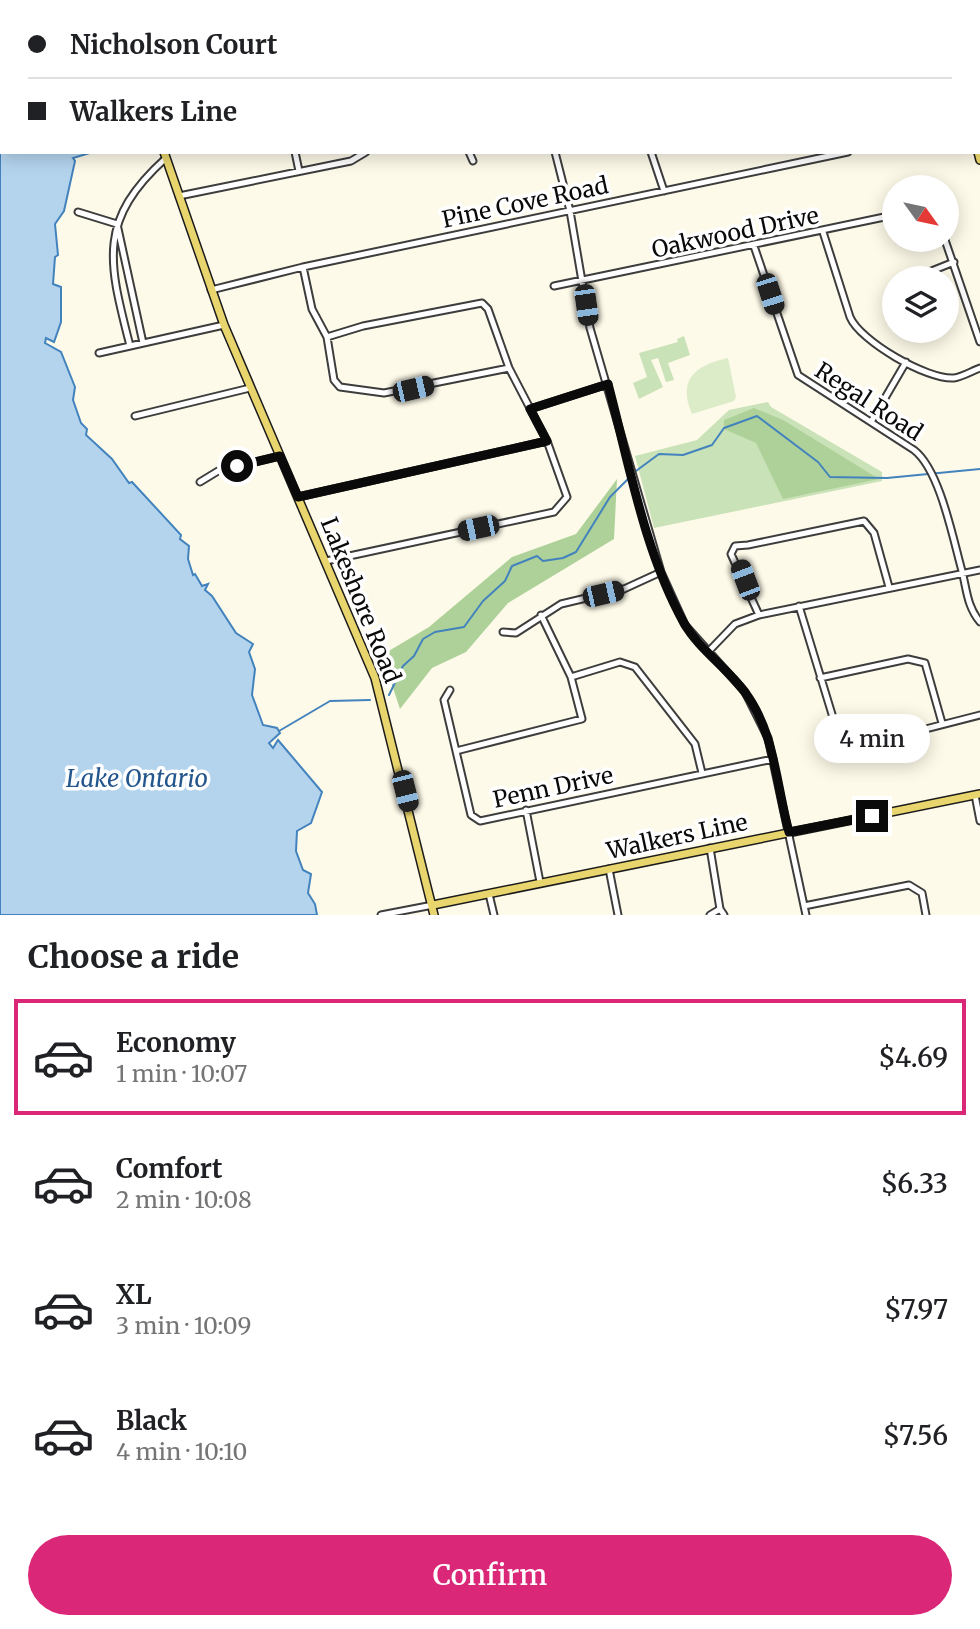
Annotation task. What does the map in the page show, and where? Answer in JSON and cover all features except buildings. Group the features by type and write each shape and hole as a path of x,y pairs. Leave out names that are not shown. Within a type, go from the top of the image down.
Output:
{"main road":[{"name":"Lakeshore Road","path":"165,155 224,325 375,678 434,915"},
{"name":"Walkers Line","path":"433,905 977,794"}],"street":[{"path":"295,154 299,171"},
{"path":"179,196 351,161 363,154"},
{"path":"471,154 473,161"},
{"path":"556,154 570,211 590,328 661,572 685,625 745,692 761,719 773,759 806,915"},
{"path":"652,154 664,191"},
{"name":"Pine Cove Road","path":"211,290 303,267 839,154"},
{"path":"130,346 111,263 117,224 140,181 165,155"},
{"path":"78,212 117,224"},
{"name":"Oakwood Drive","path":"554,286 882,218"},
{"path":"117,224 143,343 130,346"},
{"path":"823,232 854,326 867,338 930,373 954,378 980,368"},
{"name":"Regal Road","path":"754,246 797,375 923,457 934,479 970,610 980,622"},
{"path":"950,252 980,342"},
{"path":"944,266 954,262"},
{"path":"303,267 312,309 327,337 334,380 340,387 384,393 509,368"},
{"path":"326,561 554,512 567,497 547,441 509,368 488,309 482,303 377,323 327,337"},
{"path":"99,352 224,325"},
{"path":"871,422 906,362"},
{"path":"530,409 608,384"},
{"path":"135,416 250,388"},
{"path":"298,497 547,441"},
{"path":"200,482 218,471 280,456"},
{"path":"759,615 732,554 734,545 748,545 864,521 874,533 889,587"},
{"path":"709,651 735,624 759,615 980,570"},
{"path":"503,632 516,633 561,604 624,589 661,572"},
{"path":"799,606 838,734 847,740 859,744 871,743 980,715"},
{"path":"456,751 580,721 582,717 571,677 541,615"},
{"path":"820,678 908,659 917,660 925,663 929,673 942,723"},
{"path":"571,677 620,662 635,667 695,744 702,773"},
{"name":"Penn Drive","path":"450,690 444,700 471,816 480,821 773,759"},
{"path":"977,794 980,821"},
{"path":"526,810 540,882"},
{"path":"710,848 722,912 710,915"},
{"path":"609,869 618,915"},
{"path":"804,906 909,885 922,893 926,915"},
{"path":"489,894 494,915"},
{"name":"Walkers Line","path":"381,915 433,905"}],"green space":[{"path":"684,336 690,355 668,363 674,380 666,382 658,358 651,360 663,387 639,399 633,383 647,377 639,353 678,342 677,339"},
{"path":"728,358 736,397 734,401 692,414 687,392 692,376 706,365"},
{"path":"768,402 771,407 882,472 882,481 654,528 635,456 697,440 729,410"},
{"path":"754,408 783,420 879,479 783,499 756,443 724,429 724,420"},
{"path":"617,479 614,539 508,603 466,652 432,668 400,709 382,655 429,627 512,557 576,534"}],"water":[{"name":"Lake Ontario","path":"0,154 86,154 73,158 75,161 64,211 55,224 58,255 55,257 53,284 61,287 61,322 54,342 46,338 45,343 61,352 75,387 73,400 81,423 87,429 86,435 112,459 129,483 132,482 181,535 180,539 189,546 188,559 193,575 195,574 202,586 208,584 205,590 212,596 236,633 253,644 249,652 255,669 252,695 263,725 277,728 280,733 269,743 273,748 278,740 322,792 311,823 297,831 296,851 303,870 311,874 308,893 315,904 317,915 0,915"}],"waterway":[{"path":"636,471 659,454 683,455 712,445 724,428 757,416 818,462 830,477 887,478 980,469"},
{"path":"389,695 403,666 414,656 423,639 435,632 464,627 483,601 505,581 512,566 537,556 543,561 563,558 576,552 610,497 628,479"},
{"path":"279,731 330,701 370,700"}],"route":[{"path":"237,466 280,456 298,497 547,441 530,409 608,384 661,572 685,625 745,692 761,719 768,738 789,832 872,816"}]}
